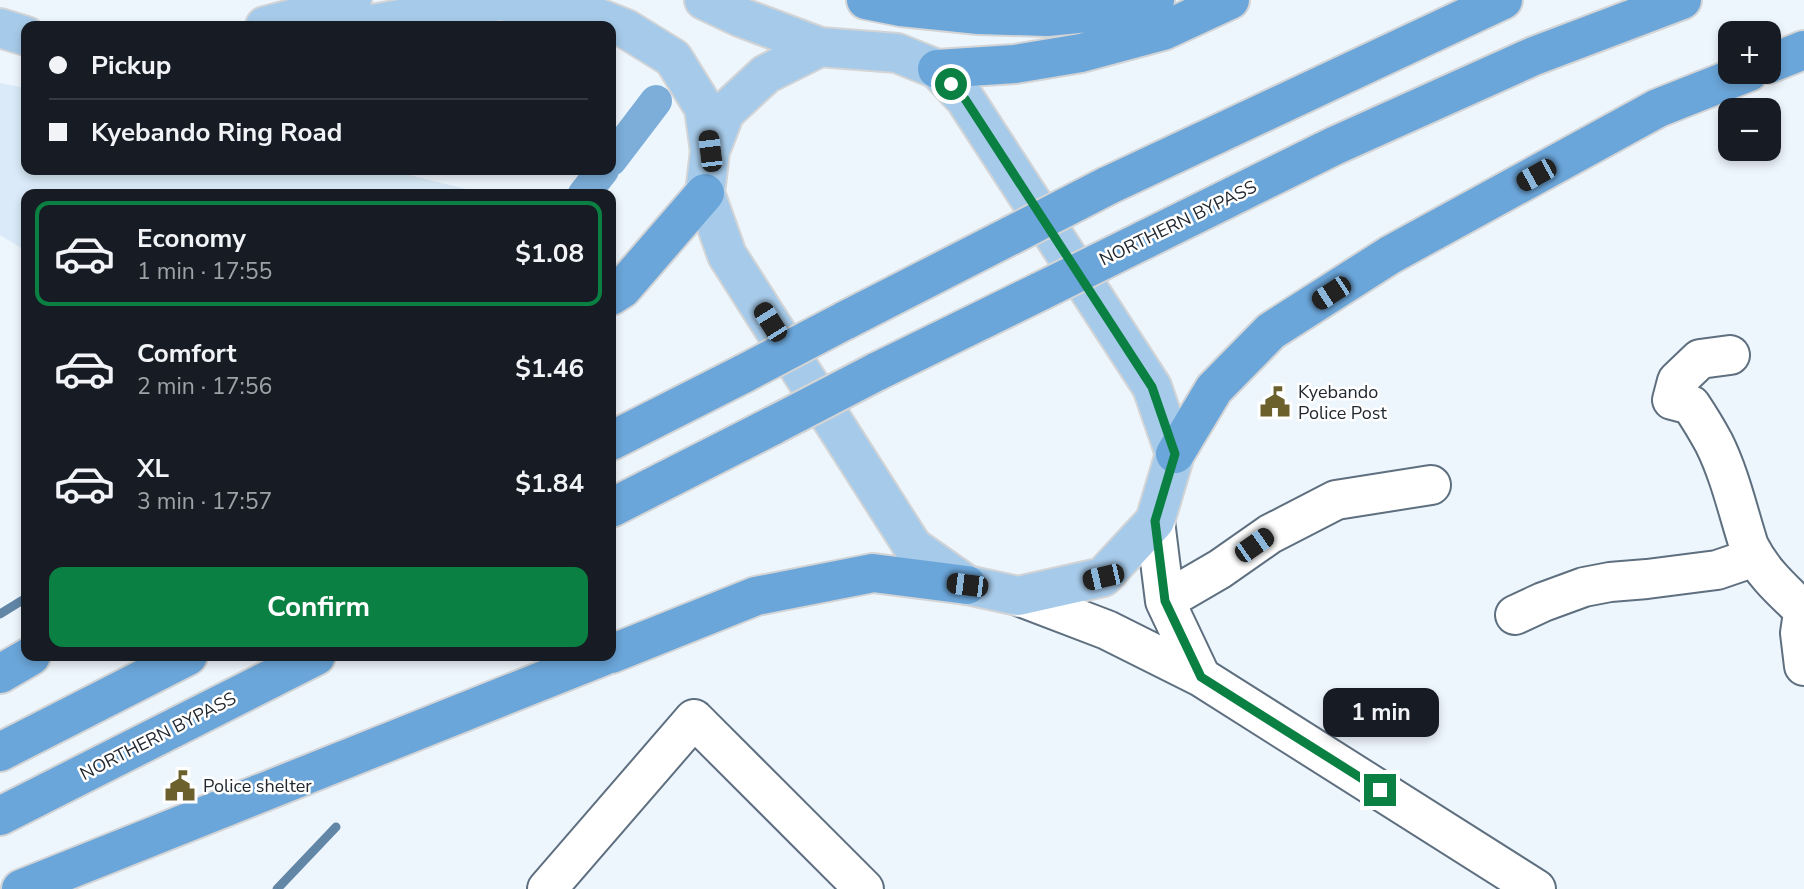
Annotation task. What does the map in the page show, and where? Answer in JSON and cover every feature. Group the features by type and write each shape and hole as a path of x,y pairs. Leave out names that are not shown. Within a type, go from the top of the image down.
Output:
{"highway":[{"path":"866,0 901,7 979,15 1047,17 1108,10 1155,0"},
{"path":"937,69 1015,64 1081,53 1163,31 1230,0"},
{"path":"616,438 1107,186 1503,0"},
{"name":"NORTHERN BYPASS","path":"616,505 876,372 1334,146 1534,56 1682,0"},
{"path":"1781,59 1804,50"},
{"path":"1175,454 1214,389 1271,331 1390,255 1658,108 1719,84"},
{"path":"616,293 705,193"},
{"path":"616,652 756,596 873,573 967,585"},
{"path":"0,674 22,661"},
{"path":"0,752 178,661"},
{"name":"NORTHERN BYPASS","path":"0,816 306,661"},
{"path":"21,889 591,661"}],"main road":[{"path":"284,21 352,0"},
{"path":"704,0 740,17 820,47 897,54 937,69 965,99 1152,387 1175,454 1155,521 1103,577 1018,596 967,585 913,547 727,255 705,193 710,151 725,112 766,74 820,47"},
{"path":"389,21 499,1 588,14 606,21"},
{"path":"616,25 673,58 704,108 710,151"},
{"path":"0,28 21,34"}],"street":[{"path":"1730,355 1700,359 1677,381 1672,400 1691,405 1714,442 1749,546 1759,566 1776,585 1803,607 1800,633 1804,666"},
{"path":"1165,601 1220,569 1270,534 1336,500 1431,485"},
{"path":"1155,521 1165,601 1201,677"},
{"path":"1516,615 1584,587 1717,569 1755,557"},
{"path":"1018,596 1107,630 1201,677 1536,889"},
{"path":"547,889 694,719 863,889"}],"shaded area":[{"path":"0,83 21,87 21,175 409,175 466,189 21,189 21,248 0,235"}],"waterway":[{"path":"616,153 656,101"},
{"path":"588,189 599,175"},
{"path":"0,614 21,601"},
{"path":"277,889 336,827"}],"place":[{"name":"Kyebando Police Post","path":"1275,402"},
{"name":"Police shelter","path":"180,786"}],"route":[{"path":"951,84 965,99 1152,387 1175,454 1155,521 1165,601 1201,677 1380,790"}]}
